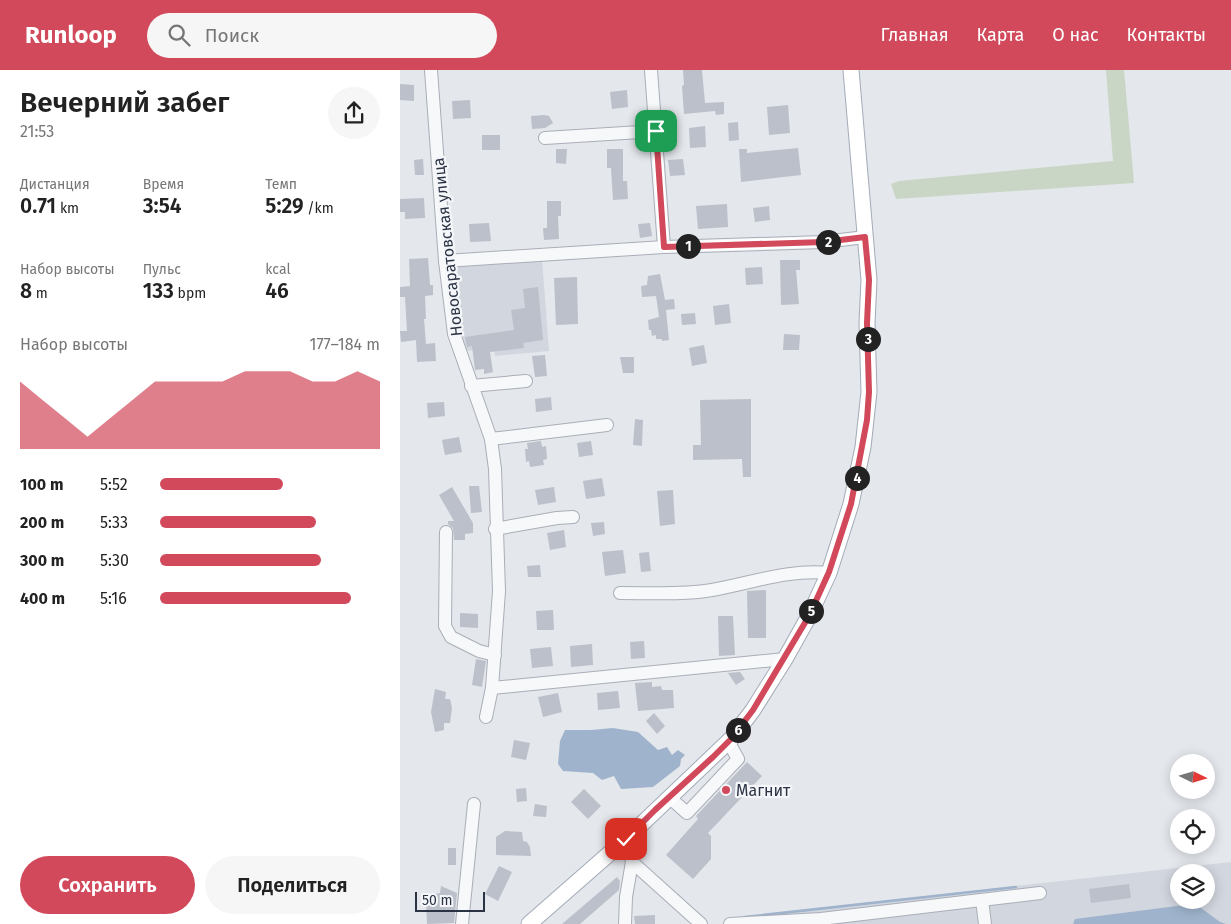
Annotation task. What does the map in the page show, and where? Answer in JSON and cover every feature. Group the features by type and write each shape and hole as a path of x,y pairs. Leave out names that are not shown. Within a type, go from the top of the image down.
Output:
{"main road":[{"path":"529,924 626,839 728,742 753,710 784,659 809,616 829,572 851,504 867,420 869,392 867,323 869,280 851,70"}],"street":[{"name":"Новосаратовская улица","path":"432,70 445,261 454,334 491,439 494,469 499,591 492,688 486,718"},
{"path":"651,70 664,247"},
{"path":"545,138 656,131"},
{"path":"445,261 664,247 824,242 865,237"},
{"path":"471,386 526,381"},
{"path":"491,439 606,424"},
{"path":"496,529 573,517"},
{"path":"446,532 446,626 451,637 479,651 495,655"},
{"path":"620,593 695,592 788,573 808,571 829,572"},
{"path":"492,688 784,659"},
{"path":"669,797 687,813 738,759 728,742"},
{"path":"462,924 474,804"},
{"path":"625,924 626,897 632,862 626,839"},
{"path":"632,862 701,924"},
{"path":"730,924 821,922 1040,893"},
{"path":"982,900 985,924"}],"shaded area":[{"path":"542,259 549,351 495,356 494,348 464,351 456,305 456,266"},
{"path":"1231,862 1231,924 739,924 737,917 1170,869 1170,909 1215,909 1215,864 1213,864"}],"green space":[{"path":"1106,70 1124,70 1134,183 896,199 891,184 899,181 1113,161"}],"water":[{"path":"613,728 638,732 658,750 667,747 672,755 678,750 685,755 681,759 680,766 653,787 621,789 614,776 602,780 593,773 563,771 558,764 560,741 565,730"},
{"path":"1170,907 1170,909 1202,909 1220,922 1226,924 1073,924 1075,919"}],"building":[{"path":"683,70 702,70 705,103 724,102 724,114 716,115 715,111 684,114"},
{"path":"400,84 414,85 414,101 400,100"},
{"path":"627,90 628,107 612,109 610,92"},
{"path":"470,100 471,118 453,119 452,101"},
{"path":"788,105 790,133 769,135 767,107"},
{"path":"531,116 549,116 553,123 545,128 532,129"},
{"path":"738,122 739,140 729,141 728,123"},
{"path":"705,126 706,147 690,148 689,128"},
{"path":"482,135 500,135 500,150 482,150"},
{"path":"798,148 801,175 741,182 739,149 747,149 747,153"},
{"path":"556,149 567,149 566,164 556,163"},
{"path":"607,149 623,149 623,181 627,181 628,199 613,200 611,168 607,168"},
{"path":"423,159 424,175 415,175 414,160"},
{"path":"683,159 685,175 670,176 668,160"},
{"path":"424,198 425,218 405,219 405,212 400,212 400,199"},
{"path":"547,201 561,201 561,216 558,216 559,239 544,240 543,228 547,228"},
{"path":"727,204 728,227 698,229 696,206"},
{"path":"769,206 770,220 755,222 753,208"},
{"path":"489,223 491,241 470,242 469,224"},
{"path":"650,223 652,236 640,238 638,224"},
{"path":"428,258 430,285 433,285 433,295 425,296 426,319 424,319 426,344 435,343 436,361 417,362 416,340 401,342 400,331 407,331 405,297 400,297 400,287 410,286 409,259"},
{"path":"780,260 800,260 800,270 796,270 799,304 781,305"},
{"path":"762,267 763,284 746,285 745,268"},
{"path":"660,274 665,300 674,299 675,309 666,310 669,340 663,341 656,339 656,335 652,336 651,330 649,330 648,320 659,317 656,296 642,297 641,286 647,285 648,276"},
{"path":"577,277 578,324 556,325 554,278"},
{"path":"538,287 543,340 523,343 524,348 490,352 493,372 484,374 484,369 475,370 472,346 467,347 465,337 514,330 511,310 525,308 523,289"},
{"path":"729,304 731,323 715,325 713,306"},
{"path":"695,313 696,324 682,325 681,314"},
{"path":"784,334 800,335 799,350 783,350"},
{"path":"704,345 707,363 692,366 689,348"},
{"path":"545,355 547,376 535,377 532,356"},
{"path":"620,357 634,357 634,373 623,373"},
{"path":"551,397 552,410 536,412 535,399"},
{"path":"751,399 751,477 743,477 742,459 693,460 693,445 701,445 700,400"},
{"path":"444,402 445,416 428,418 427,403"},
{"path":"635,419 643,420 642,446 633,445"},
{"path":"459,437 462,452 445,455 442,440"},
{"path":"541,441 542,447 546,446 547,459 543,460 544,465 530,467 529,461 526,462 525,449 528,449 527,443"},
{"path":"591,441 593,455 579,457 577,443"},
{"path":"602,478 605,496 586,499 583,481"},
{"path":"469,486 479,486 482,512 471,513"},
{"path":"452,487 473,523 473,533 465,534 465,540 454,540 453,528 448,524 448,521 454,521 439,495"},
{"path":"554,487 556,502 538,505 535,490"},
{"path":"673,490 675,524 660,526 657,491"},
{"path":"604,522 605,534 593,536 591,523"},
{"path":"564,530 566,547 550,550 547,533"},
{"path":"623,550 626,573 605,576 602,552"},
{"path":"649,552 651,571 641,572 639,553"},
{"path":"540,565 541,577 528,577 527,566"},
{"path":"766,590 766,638 748,638 747,591"},
{"path":"553,610 554,630 537,630 536,611"},
{"path":"460,613 478,614 478,628 460,627"},
{"path":"718,616 733,616 735,655 719,656"},
{"path":"644,641 645,658 631,659 630,642"},
{"path":"592,644 593,665 571,667 570,646"},
{"path":"551,647 553,666 532,668 530,649"},
{"path":"476,659 486,661 482,687 472,685"},
{"path":"740,672 745,679 736,685 728,673"},
{"path":"652,682 652,687 661,686 662,690 673,690 674,708 638,711 635,683"},
{"path":"435,689 446,692 445,699 450,699 452,708 450,723 444,723 444,730 435,732 431,712"},
{"path":"618,691 620,708 598,710 597,693"},
{"path":"558,693 562,712 543,717 538,697"},
{"path":"654,713 665,726 657,734 646,721"},
{"path":"514,740 530,743 526,760 511,757"},
{"path":"747,762 762,776 708,833 711,836 711,859 693,879 666,855 698,819 696,816"},
{"path":"526,788 527,801 517,802 516,789"},
{"path":"584,789 601,806 588,819 571,802"},
{"path":"535,804 547,806 546,817 533,816"},
{"path":"505,831 522,832 523,841 527,842 530,847 531,856 496,855 496,837"},
{"path":"448,848 456,848 456,865 448,865"},
{"path":"499,866 512,872 498,901 485,894"},
{"path":"617,877 620,881 619,890 580,924 562,924"},
{"path":"1129,884 1131,898 1091,903 1089,889"},
{"path":"441,886 457,893 454,923 427,924 426,902 430,895 440,893"},
{"path":"655,915 655,924 635,924 634,916"}],"waterway":[{"path":"745,917 1016,887"}],"place":[{"name":"Магнит","path":"726,790"}],"route":[{"path":"626,839 731,739 753,710 809,616 829,572 851,504 863,447 869,392 867,323 869,280 865,237 824,242 664,247 656,131"}]}
